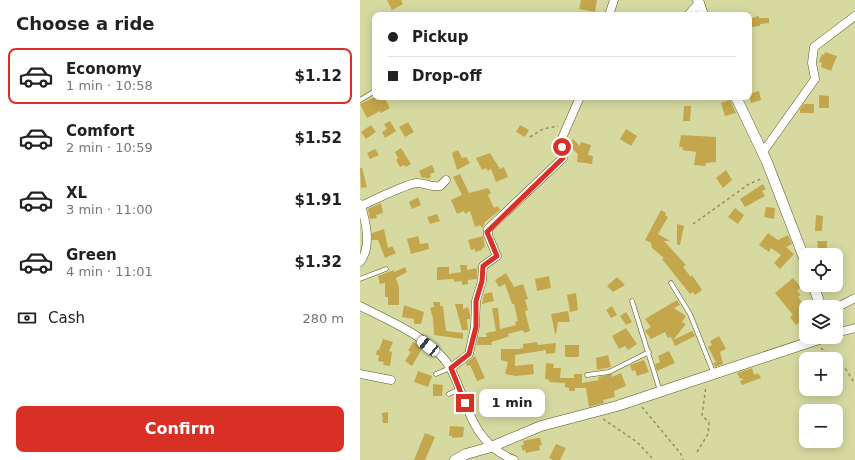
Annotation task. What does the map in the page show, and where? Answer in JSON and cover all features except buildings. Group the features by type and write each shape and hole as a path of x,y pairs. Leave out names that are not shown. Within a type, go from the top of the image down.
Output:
{"street":[{"path":"610,12 614,0"},
{"path":"691,12 699,2"},
{"path":"699,2 701,12"},
{"path":"763,152 815,79 812,63 814,47 855,16"},
{"path":"451,368 469,354 476,327 476,301 482,281 483,266 497,256 488,235 488,229 563,158 562,138 579,100"},
{"path":"737,100 772,173 800,248"},
{"path":"360,262 366,245 365,222 360,205 409,185 421,183 434,187 440,186 446,180"},
{"path":"843,304 855,298"},
{"path":"360,306 406,329 439,354 451,368 471,418 491,447 514,460"},
{"path":"843,331 855,328"},
{"path":"455,460 466,454 491,447 541,426 593,413 806,344"},
{"path":"360,374 391,380"}],"lane":[{"path":"360,100 372,93"},
{"path":"360,279 386,269"},
{"path":"671,283 690,314 711,375"},
{"path":"632,301 649,352 660,392"},
{"path":"587,375 609,372 649,352"},
{"path":"436,374 451,368"},
{"path":"449,394 459,389"}],"path":[{"path":"530,137 543,129 568,124"},
{"path":"693,224 749,184 772,173"},
{"path":"843,366 855,384"},
{"path":"696,452 708,434 709,423 702,415 711,375"},
{"path":"636,399 681,454 683,460"},
{"path":"593,413 637,442 654,460"}],"route":[{"path":"465,403 451,368 469,354 476,327 476,301 482,281 483,266 497,256 487,232 488,229 563,158 562,147"}]}
